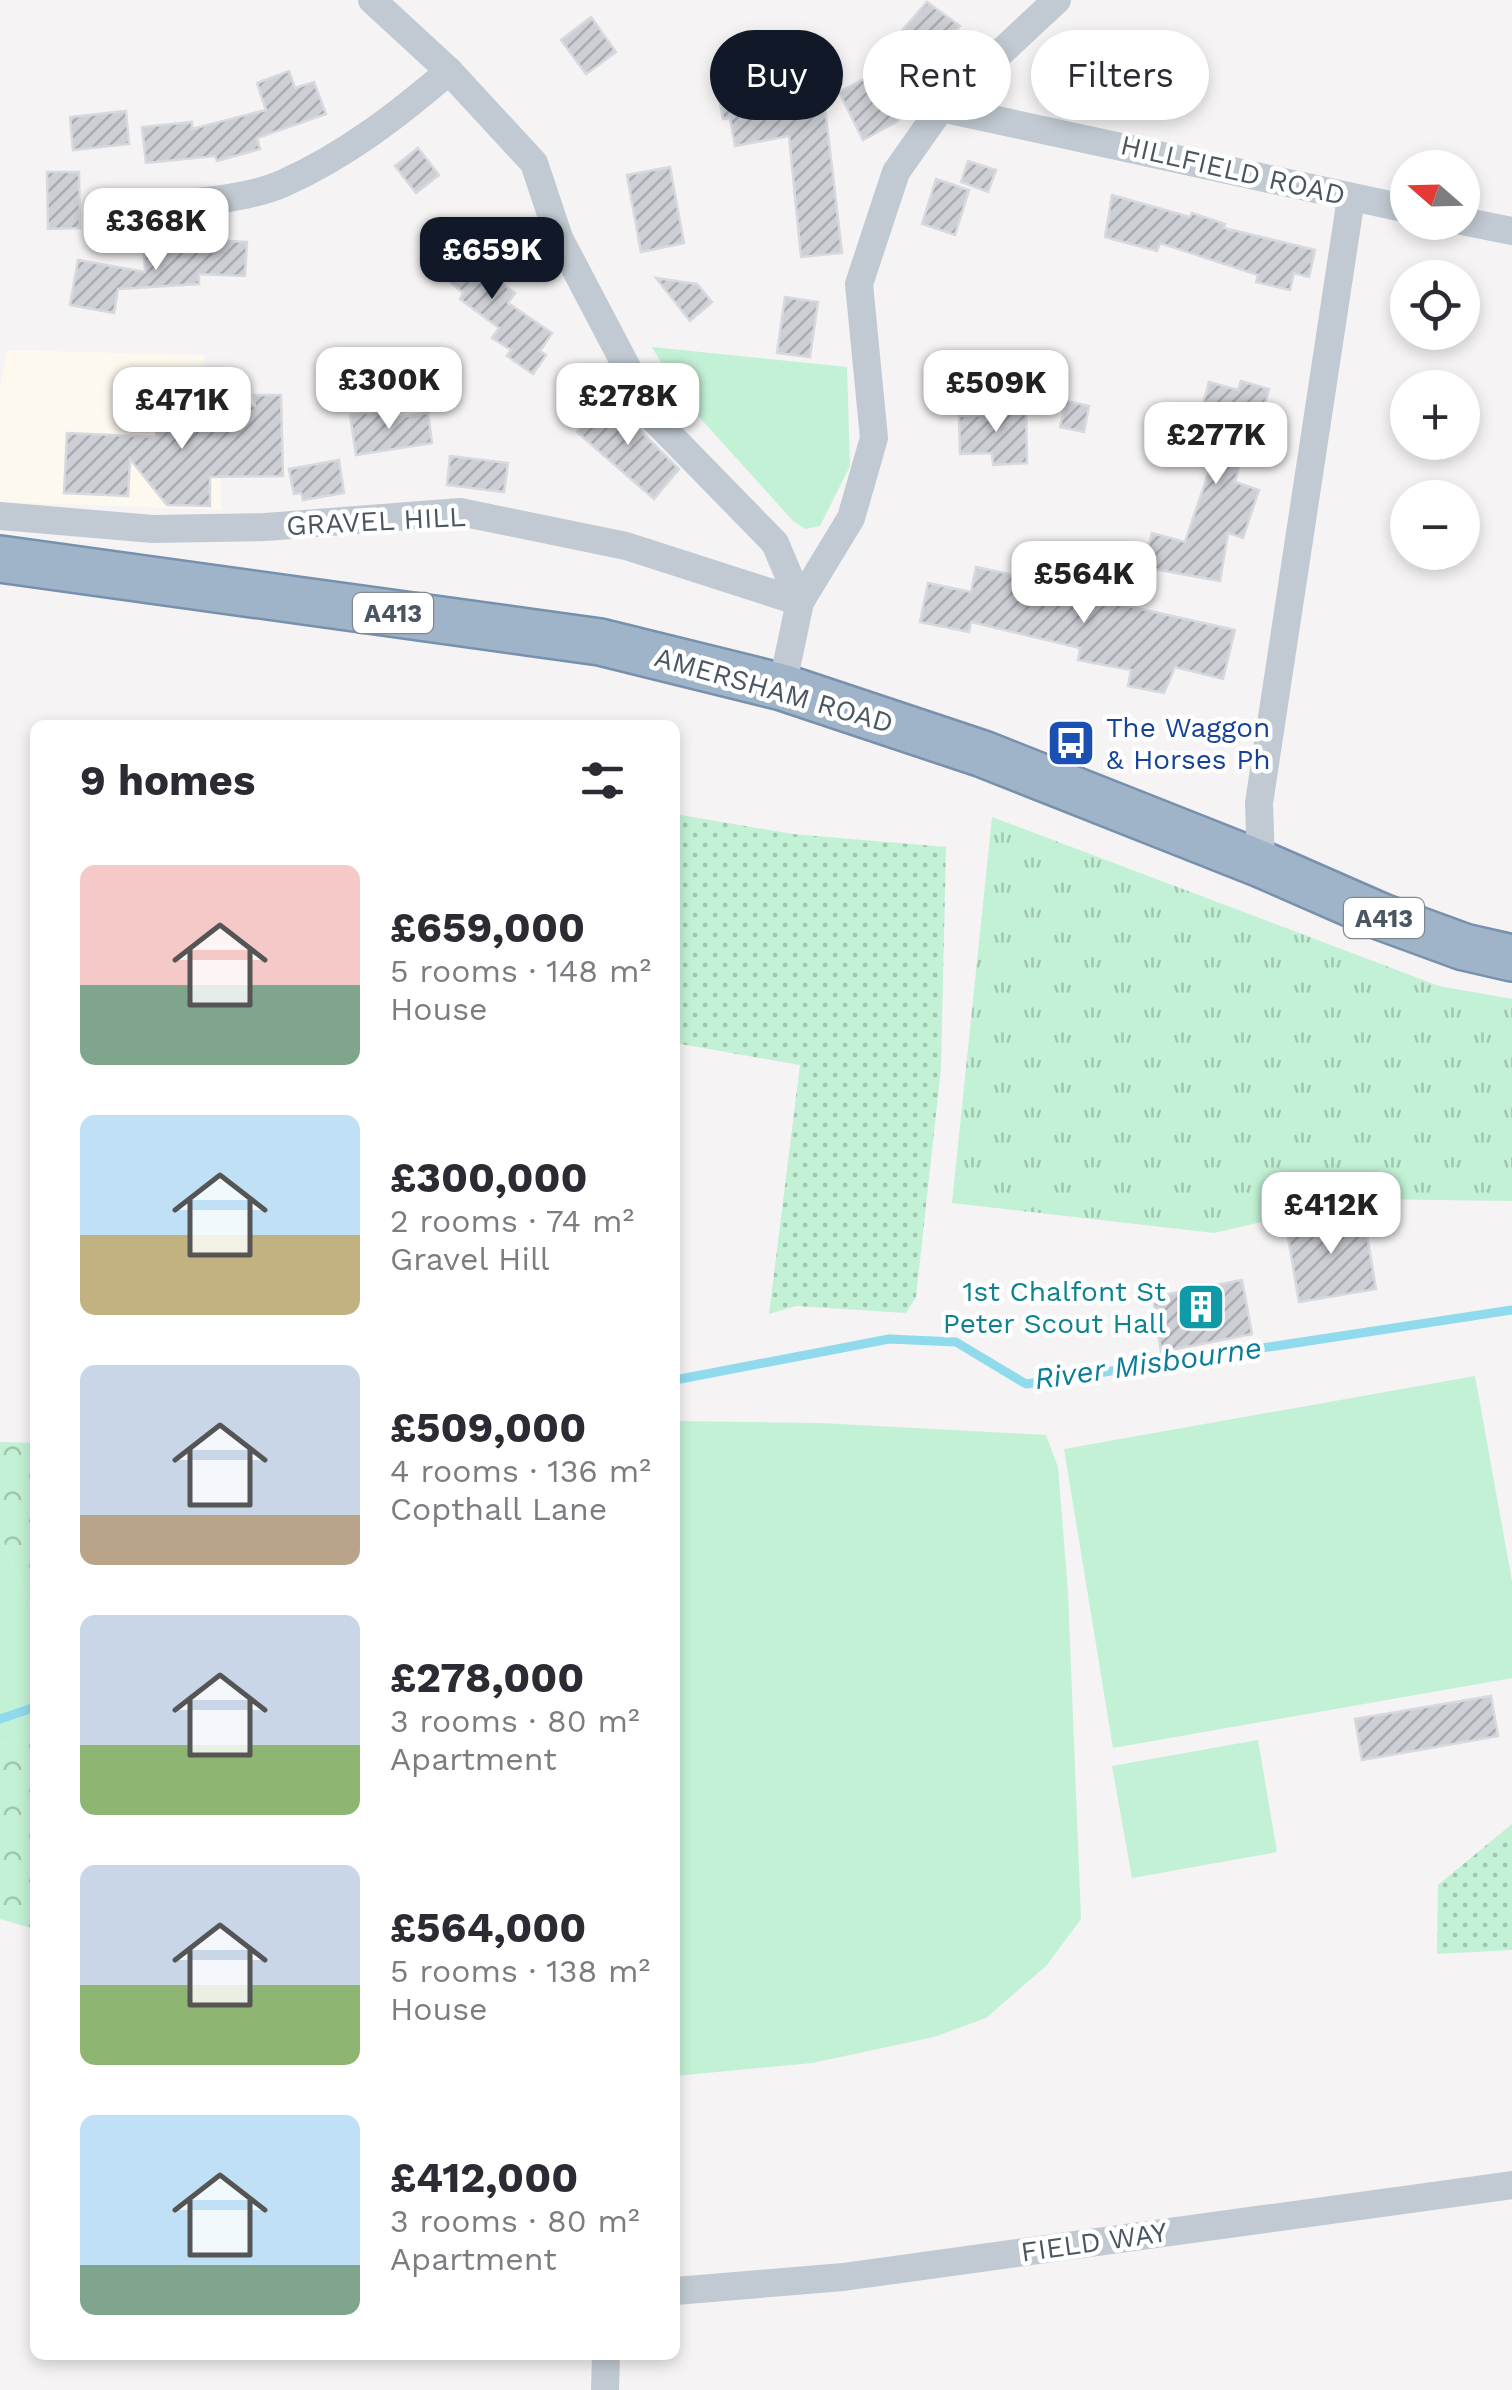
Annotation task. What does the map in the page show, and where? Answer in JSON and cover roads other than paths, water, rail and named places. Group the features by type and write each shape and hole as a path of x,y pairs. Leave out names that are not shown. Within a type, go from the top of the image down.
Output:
{"highway":[{"name":"AMERSHAM ROAD","path":"0,559 600,642 782,688 983,754 1262,864 1382,917 1464,947 1512,958"}],"street":[{"path":"372,0 450,71 534,164 560,238 654,419 775,544 800,602"},
{"path":"1011,43 1057,0"},
{"path":"125,207 187,202 282,184 382,129 450,71"},
{"path":"782,688 800,602 851,518 874,438 859,284 896,172 933,120"},
{"name":"HILLFIELD ROAD","path":"996,120 1390,206"},
{"path":"1262,864 1260,803 1351,198"},
{"path":"1480,225 1512,232"},
{"path":"526,248 560,238"},
{"name":"GRAVEL HILL","path":"0,516 153,529 265,527 460,512 626,546 800,602"},
{"name":"FIELD WAY","path":"680,2291 842,2278 1512,2185"},
{"path":"605,2390 606,2360"}],"waterway":[{"name":"River Misbourne","path":"680,1379 889,1339 956,1342 1026,1384 1512,1310"},
{"name":"River Misbourne","path":"0,1719 30,1709"}],"place":[{"name":"The Waggon & Horses Ph","path":"1071,743"},
{"name":"1st Chalfont St Peter Scout Hall","path":"1201,1307"}]}
